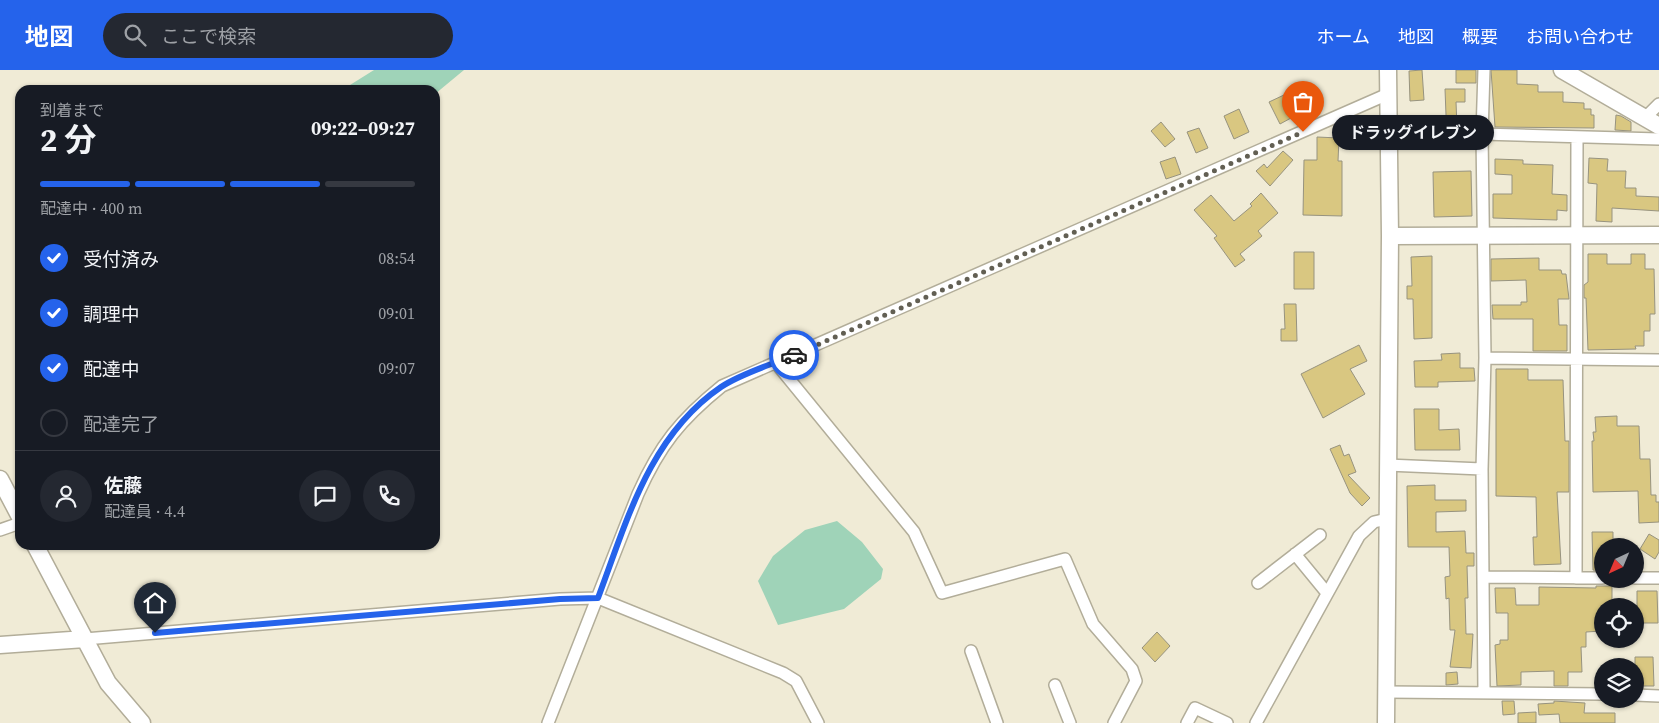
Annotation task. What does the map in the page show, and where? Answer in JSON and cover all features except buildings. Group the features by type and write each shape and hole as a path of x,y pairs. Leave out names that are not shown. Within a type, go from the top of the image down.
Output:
{"street":[{"path":"1386,723 1390,236 1388,70"},
{"path":"1484,70 1482,134 1484,692"},
{"path":"1562,70 1652,122 1659,104"},
{"path":"548,723 654,458 673,432 702,402 722,386 1388,94"},
{"path":"1482,134 1659,139"},
{"path":"1576,578 1575,359 1578,136"},
{"path":"1390,236 1577,234 1659,236"},
{"path":"1484,358 1659,360"},
{"path":"776,363 914,532 942,593 1065,559 1093,624 1132,669 1136,681 1114,723"},
{"path":"1387,465 1482,469"},
{"path":"0,479 15,508"},
{"path":"1256,723 1359,536 1374,522 1387,519"},
{"path":"0,530 15,525"},
{"path":"1258,583 1320,535"},
{"path":"38,550 108,683 142,723"},
{"path":"1295,554 1327,593"},
{"path":"1484,577 1594,578"},
{"path":"1644,578 1659,578"},
{"path":"0,646 560,599 598,598 783,673 796,681 818,723"},
{"path":"971,651 997,723"},
{"path":"1055,685 1070,723"},
{"path":"1386,692 1594,694"},
{"path":"1644,695 1659,696"},
{"path":"1187,723 1195,708 1226,723"}],"green space":[{"path":"374,70 464,70 440,90 440,85 350,85"},
{"path":"837,521 862,542 883,569 881,579 844,609 778,625 758,581 773,556 805,530"}],"way so far":[{"path":"794,355 1303,132"}],"place":[{"name":"ドラッグイレブン","path":"1303,132"}],"route":[{"path":"155,633 560,599 598,598 654,458 673,432 702,402 722,386 794,355"}]}
